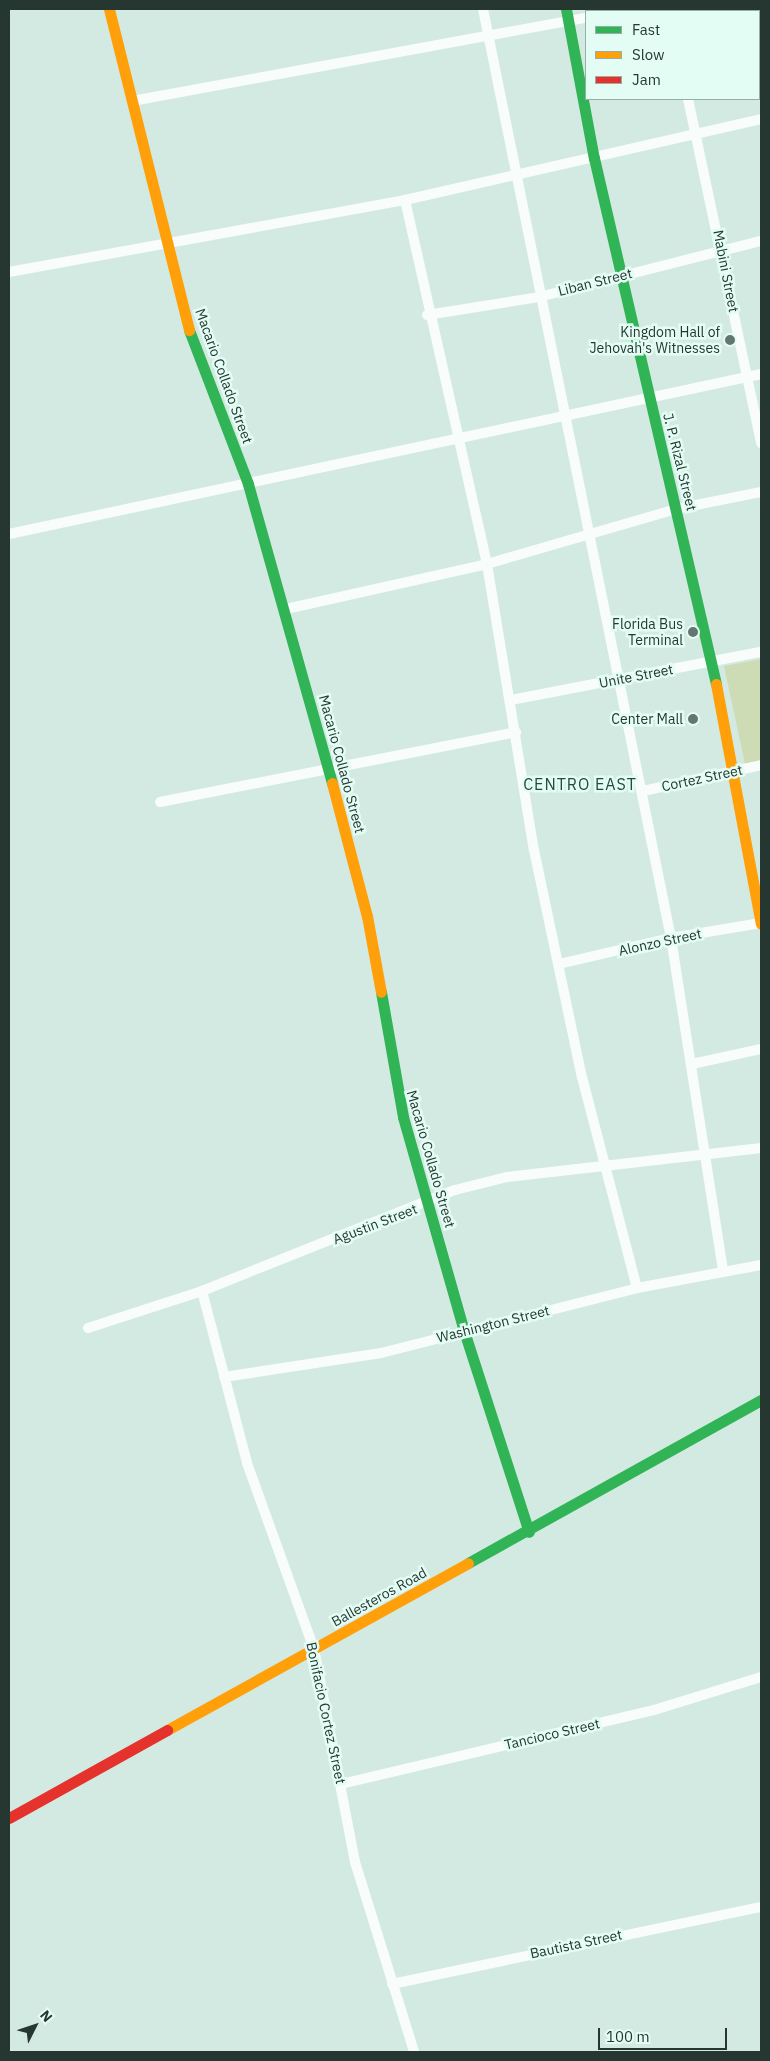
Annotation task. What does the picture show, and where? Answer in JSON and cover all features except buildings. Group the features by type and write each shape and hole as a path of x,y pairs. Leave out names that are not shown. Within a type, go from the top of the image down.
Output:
{"main road":[{"name":"Macario Collado Street","path":"109,9 166,244 190,334 248,484 286,610 326,767 367,916 396,1090 464,1331 529,1532"},
{"name":"J. P. Rizal Street","path":"566,9 594,158 712,661 735,771 761,923"},
{"name":"Ballesteros Road","path":"9,1818 529,1532 761,1400"}],"street":[{"path":"483,9 564,419 622,679 671,938 723,1270"},
{"path":"132,101 585,18"},
{"name":"Mabini Street","path":"688,100 723,251 761,443"},
{"path":"9,272 404,200 761,119"},
{"path":"404,200 427,315 459,441 487,564 559,964 602,1166 637,1288"},
{"name":"Liban Street","path":"427,315 539,297 761,241"},
{"path":"9,534 564,419 761,374"},
{"path":"286,610 487,564 676,509 761,492"},
{"name":"Unite Street","path":"511,700 761,652"},
{"path":"160,802 326,767 516,732"},
{"name":"Cortez Street","path":"643,791 761,765"},
{"name":"Alonzo Street","path":"559,964 671,938 761,923"},
{"path":"692,1064 761,1049"},
{"name":"Agustin Street","path":"88,1328 202,1291 428,1203 455,1190 507,1178 761,1148"},
{"name":"Washington Street","path":"224,1377 381,1353 637,1288 723,1270 761,1265"},
{"name":"Bonifacio Cortez Street","path":"202,1291 247,1463 314,1649 355,1862 414,2052"},
{"name":"Tancioco Street","path":"341,1784 654,1710 761,1677"},
{"name":"Bautista Street","path":"392,1984 761,1907"}],"green space":[{"path":"761,659 761,760 745,764 724,666"}],"traffic: fast":[{"path":"566,9 594,158 716,684"},
{"path":"189,330 248,484 332,783"},
{"path":"381,992 403,1117 464,1331 529,1532"},
{"path":"468,1563 761,1400"}],"traffic: slow":[{"path":"109,9 189,330"},
{"path":"716,684 761,924"},
{"path":"332,783 367,916 381,992"},
{"path":"167,1730 468,1563"}],"traffic: jam":[{"path":"9,1818 167,1730"}],"place":[{"name":"Kingdom Hall of Jehovah's Witnesses","path":"730,340"},
{"name":"Florida Bus Terminal","path":"693,632"},
{"name":"Center Mall","path":"693,719"}],"district":[{"name":"CENTRO EAST","path":"580,784"}]}
